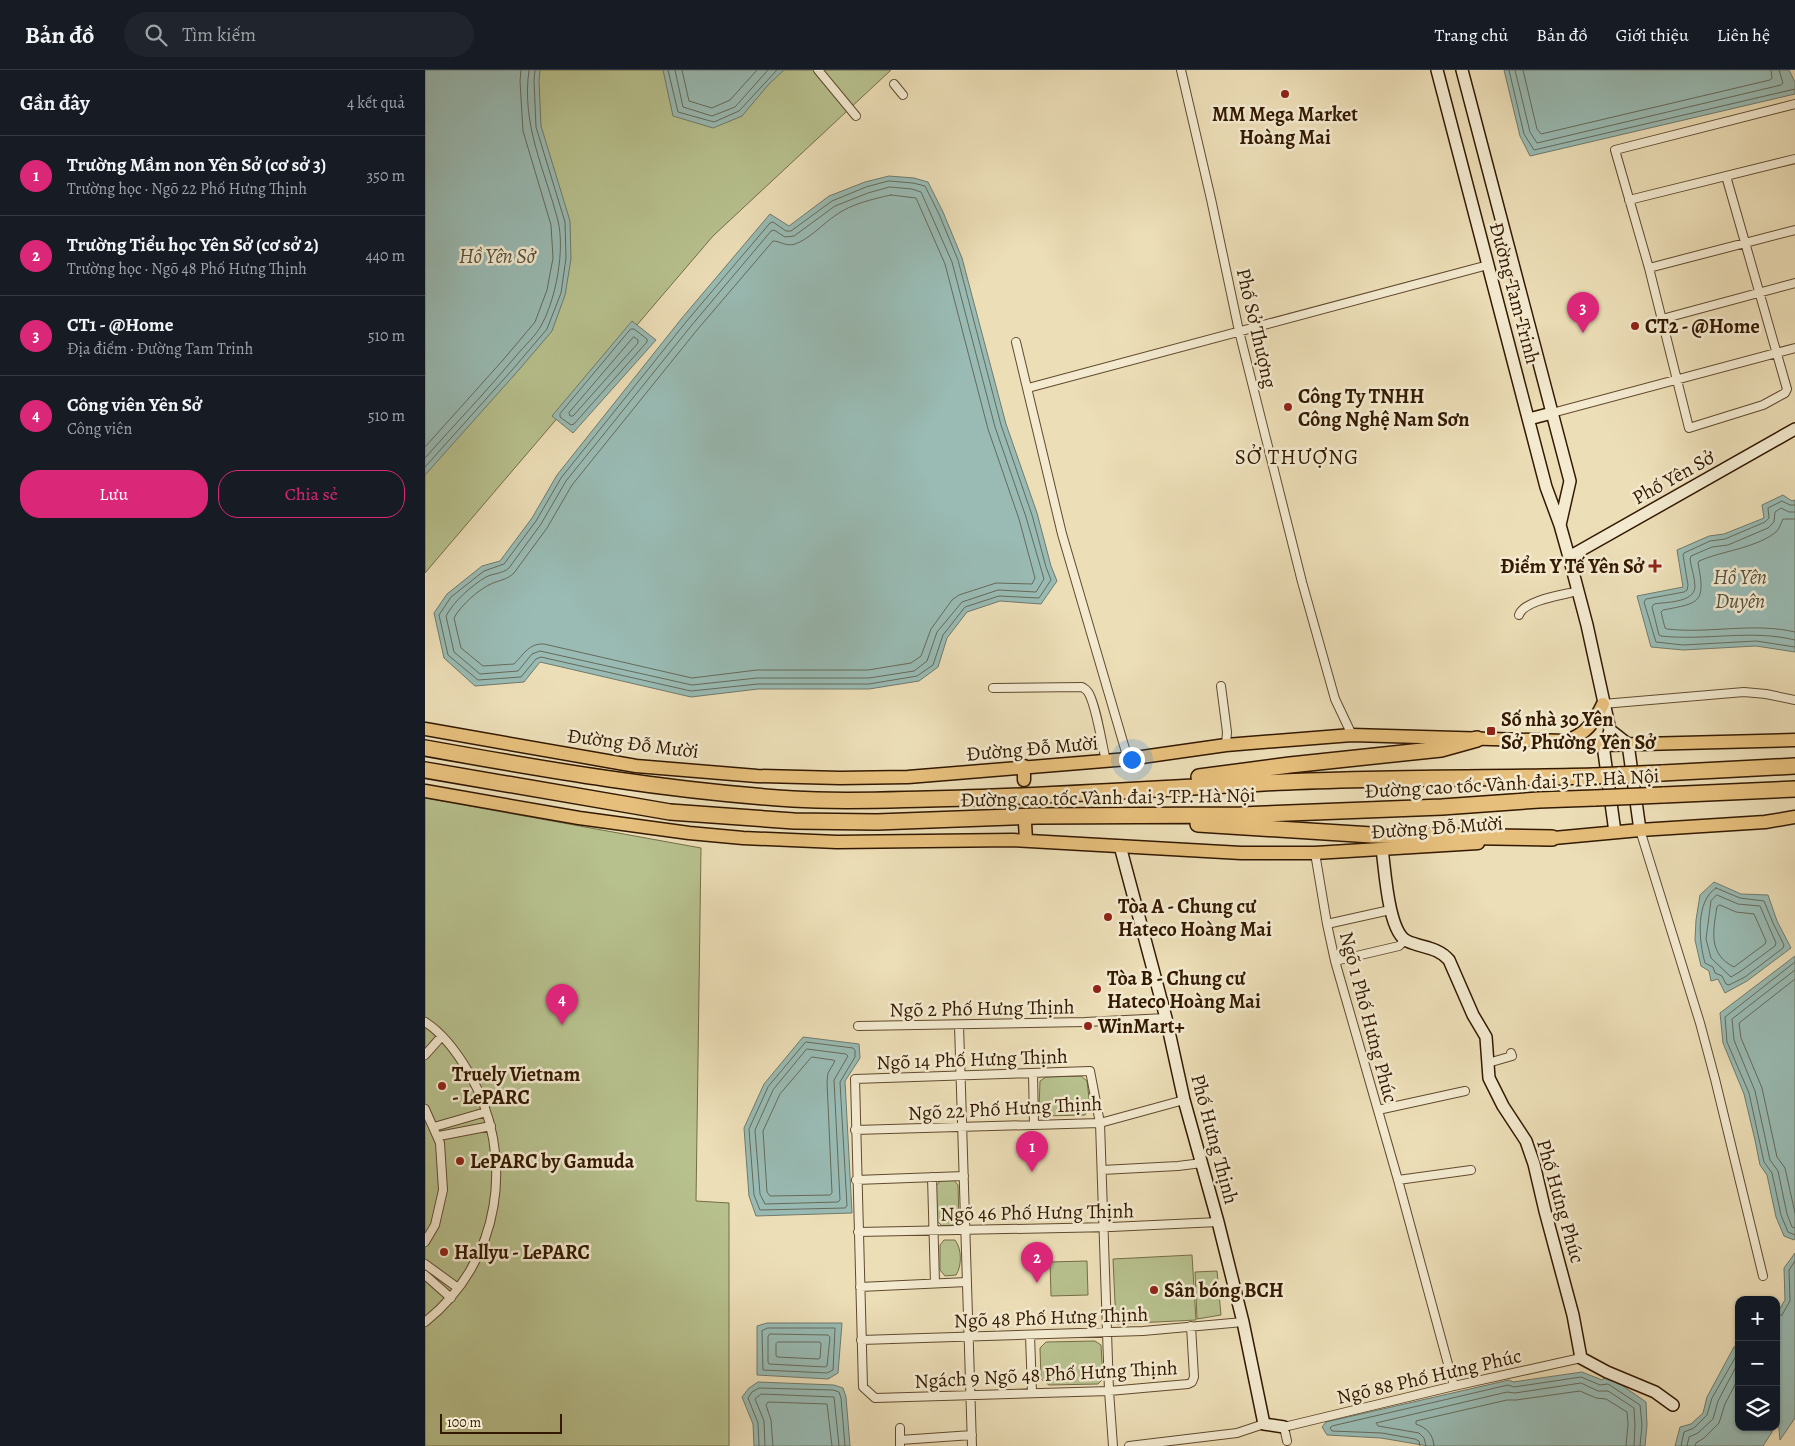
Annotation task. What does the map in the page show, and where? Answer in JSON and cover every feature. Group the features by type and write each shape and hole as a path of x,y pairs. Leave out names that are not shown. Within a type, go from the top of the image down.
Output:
{"highway":[{"path":"1118,791 1169,781 1441,748 1477,739"},
{"name":"Đường cao tốc Vành đai 3 TP. Hà Nội","path":"425,748 565,773 672,789 795,799 942,799 1268,782 1593,776 1795,766"},
{"name":"Đường cao tốc Vành đai 3 TP. Hà Nội","path":"425,770 670,812 794,821 877,822 1100,815 1241,815 1442,807 1539,800 1663,796 1795,788"},
{"path":"1100,815 1273,830 1372,835 1552,838"}],"main road":[{"path":"1565,741 1579,736 1597,718 1603,704"},
{"name":"Đường Đỗ Mười","path":"425,729 636,766 757,776 840,778 908,777 1024,766 1106,761 1226,745 1352,735 1565,741 1603,745 1795,740"},
{"path":"1024,766 1024,780"},
{"name":"Đường Đỗ Mười","path":"425,791 589,819 689,833 743,838 837,842 1026,840 1241,853 1315,853 1382,850 1765,822 1795,817"},
{"path":"1025,824 1026,840"}],"street":[{"path":"817,70 856,116"},
{"name":"Phố Sở Thượng","path":"1181,70 1211,198 1239,332 1313,622 1335,699 1352,735"},
{"name":"Đường Tam Trinh","path":"1437,70 1546,486 1560,525 1587,625 1610,730"},
{"name":"Đường Tam Trinh","path":"1462,70 1570,481 1560,525"},
{"path":"894,84 903,95"},
{"path":"1726,176 1787,389 1785,393 1763,405 1689,428 1649,268 1614,152 1618,148 1795,104"},
{"path":"1629,200 1795,159"},
{"path":"1649,268 1795,230"},
{"path":"1028,388 1488,264"},
{"path":"1662,319 1795,283"},
{"path":"1016,342 1062,534 1128,759"},
{"path":"1529,419 1795,348"},
{"name":"Phố Yên Sở","path":"1569,557 1795,429"},
{"path":"1519,615 1525,607 1551,597 1578,591"},
{"path":"1221,686 1227,732 1226,745"},
{"path":"993,688 1082,687 1089,695 1106,761"},
{"path":"1603,704 1744,692 1767,694 1795,700"},
{"path":"1615,832 1603,745 1610,730 1628,744 1640,830 1700,1023 1763,1276"},
{"name":"Phố Hưng Thịnh","path":"1120,846 1166,1018 1184,1100 1243,1322 1264,1424"},
{"path":"1335,961 1399,946 1405,940 1397,928 1390,910 1382,850"},
{"path":"1315,853 1327,924"},
{"name":"Ngõ 1 Phố Hưng Phúc","path":"1390,910 1327,924 1335,961 1398,1180 1454,1386"},
{"name":"Phố Hưng Phúc","path":"1405,940 1444,954 1449,960 1469,1006 1486,1037 1489,1078 1503,1106 1527,1141 1534,1164 1573,1315 1581,1358"},
{"name":"Ngõ 2 Phố Hưng Thịnh","path":"858,1026 1085,1022 1166,1018"},
{"path":"425,1022 458,1053 480,1092 493,1135 497,1172 494,1211 477,1260 451,1298 440,1311 425,1322"},
{"path":"959,1024 972,1446"},
{"path":"425,1047 439,1035"},
{"path":"425,1055 439,1035"},
{"path":"1488,1063 1512,1056 1511,1053"},
{"name":"Ngõ 14 Phố Hưng Thịnh","path":"855,1130 855,1079 1090,1070 1100,1123"},
{"path":"1033,1073 1035,1125"},
{"path":"1378,1110 1465,1091"},
{"name":"Ngõ 22 Phố Hưng Thịnh","path":"855,1130 1100,1123 1184,1100"},
{"path":"425,1109 439,1136 443,1190 435,1225 425,1242"},
{"path":"434,1126 486,1112"},
{"path":"1100,1123 1109,1391 1113,1446"},
{"path":"439,1136 491,1126"},
{"path":"855,1130 861,1340"},
{"path":"1102,1170 1201,1163"},
{"path":"1398,1180 1471,1170"},
{"path":"857,1180 964,1176"},
{"path":"932,1177 935,1283"},
{"name":"Ngõ 46 Phố Hưng Thịnh","path":"858,1232 1104,1228 1217,1222"},
{"path":"425,1264 458,1288"},
{"path":"425,1275 451,1298"},
{"path":"860,1287 967,1282"},
{"name":"Ngõ 48 Phố Hưng Thịnh","path":"861,1340 1108,1332 1243,1322"},
{"name":"Ngách 9 Ngõ 48 Phố Hưng Thịnh","path":"861,1340 863,1388 875,1398 1109,1391 1188,1384 1192,1382 1194,1377 1191,1326"},
{"path":"1030,1335 1032,1392"},
{"path":"1581,1358 1607,1372 1655,1392 1673,1405"},
{"name":"Ngõ 88 Phố Hưng Phúc","path":"1284,1427 1581,1358"},
{"path":"1129,1446 1237,1433 1264,1424 1284,1427 1287,1441"},
{"path":"900,1428 900,1443 972,1436"}],"green space":[{"path":"425,70 891,70 713,236 425,573"},
{"path":"425,798 701,848 696,1201 729,1203 729,1446 425,1446"},
{"path":"1081,1076 1087,1081 1090,1107 1085,1115 1045,1116 1039,1109 1040,1081 1046,1077"},
{"path":"953,1179 958,1185 959,1220 955,1225 942,1226 937,1221 936,1186 941,1180"},
{"path":"944,1240 955,1240 959,1248 960,1262 956,1275 945,1276 940,1270 940,1245"},
{"name":"Sân bóng BCH","path":"1192,1255 1196,1320 1116,1324 1113,1259"},
{"path":"1087,1261 1088,1295 1051,1296 1050,1262"},
{"path":"1217,1271 1221,1315 1197,1319 1195,1272"},
{"path":"1095,1341 1101,1345 1103,1379 1098,1384 1049,1385 1041,1379 1040,1348 1046,1342"}],"water":[{"name":"Hồ Yên Sở","path":"425,70 540,70 541,126 570,221 571,259 565,295 552,331 425,475"},
{"path":"663,70 784,70 769,84 742,116 713,128 673,116"},
{"path":"1504,70 1789,70 1795,82 1795,94 1530,156 1520,136"},
{"path":"889,176 914,178 928,182 962,258 1006,424 1037,513 1051,566 1057,581 1041,604 1000,601 967,612 947,638 938,667 919,681 869,689 758,689 691,697 540,662 524,682 475,686 444,658 434,613 447,594 482,566 500,561 532,518 557,475 682,318 770,214 789,226 829,196 865,182"},
{"path":"632,321 656,340 573,433 552,416"},
{"name":"Hồ Yên Duyên","path":"1783,495 1792,501 1795,500 1795,652 1756,646 1683,650 1651,647 1637,596 1683,587 1677,550 1709,536 1724,534 1764,518 1762,505"},
{"path":"1714,882 1741,894 1768,895 1777,921 1791,948 1747,981 1725,993 1718,979 1711,981 1709,971 1701,966 1695,940 1700,895"},
{"path":"1795,956 1794,1240 1784,1236 1776,1217 1767,1175 1760,1165 1744,1094 1723,1043 1720,1013"},
{"path":"803,1037 859,1044 860,1058 845,1081 852,1213 756,1216 749,1196 744,1128 764,1084"},
{"path":"1795,1253 1795,1418 1780,1440 1780,1308 1785,1300 1784,1268"},
{"path":"767,1323 842,1323 838,1373 828,1379 757,1375 757,1326"},
{"path":"1734,1347 1735,1431 1772,1432 1763,1446 1675,1446 1680,1427 1691,1424 1703,1413 1707,1397"},
{"path":"1582,1372 1602,1380 1605,1377 1620,1384 1646,1402 1647,1425 1645,1446 1428,1446 1381,1438 1327,1435 1322,1427 1326,1422 1509,1380 1513,1382"},
{"path":"758,1382 834,1385 843,1388 846,1397 850,1446 754,1446 753,1424 742,1397 749,1388"}],"tunnel":[{"path":"1024,780 1025,823"}],"place":[{"name":"MM Mega Market Hoàng Mai","path":"1285,94"},
{"name":"CT2 - @Home","path":"1635,326"},
{"name":"CT1 - @Home","path":"1583,333"},
{"name":"Công Ty TNHH Công Nghệ Nam Sơn","path":"1288,407"},
{"name":"Điểm Y Tế Yên Sở","path":"1655,566"},
{"name":"Số nhà 30 Yên Sở, Phường Yên Sở","path":"1491,731"},
{"name":"Tòa A - Chung cư Hateco Hoàng Mai","path":"1108,917"},
{"name":"Tòa B - Chung cư Hateco Hoàng Mai","path":"1097,989"},
{"name":"Công viên Yên Sở","path":"562,1025"},
{"name":"WinMart+","path":"1088,1026"},
{"name":"Truely Vietnam - LePARC","path":"442,1086"},
{"name":"LePARC by Gamuda","path":"460,1161"},
{"name":"Trường Mầm non Yên Sở (cơ sở 3)","path":"1032,1172"},
{"name":"Hallyu - LePARC","path":"444,1252"},
{"name":"Trường Tiểu học Yên Sở (cơ sở 2)","path":"1037,1283"},
{"name":"Sân bóng BCH","path":"1154,1290"}],"district":[{"name":"SỞ THƯỢNG","path":"1297,457"}]}
